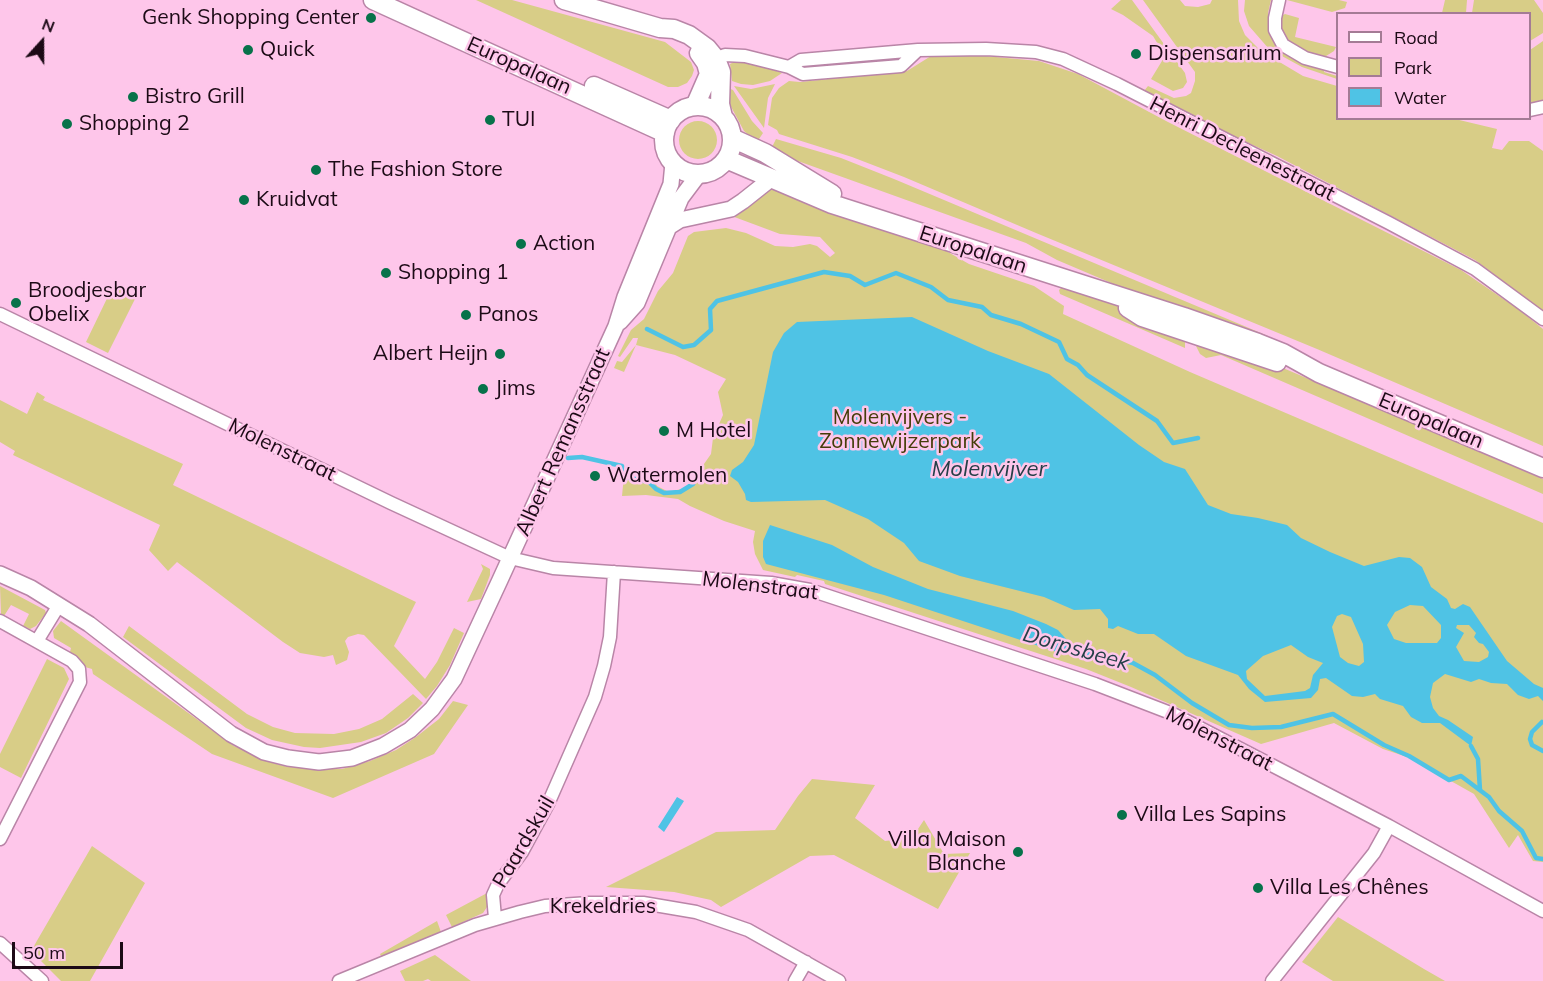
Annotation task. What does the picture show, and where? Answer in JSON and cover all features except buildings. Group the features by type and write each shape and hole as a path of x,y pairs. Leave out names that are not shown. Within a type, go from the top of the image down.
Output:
{"main road":[{"name":"Europalaan","path":"373,0 607,106 668,126"},
{"name":"Europalaan","path":"401,0 668,126"},
{"path":"564,0 660,28 711,61 721,72 720,104 732,138 732,146 726,159 719,167 699,174 685,171 673,163 665,149 668,126 686,108 705,107 723,117"},
{"path":"695,106 708,79 711,61"},
{"name":"Europalaan","path":"732,138 765,153 878,220"},
{"name":"Europalaan","path":"726,159 832,204 878,220 1184,317 1258,343 1283,353 1319,373 1543,468"}],"street":[{"path":"1279,0 1275,30 1283,45 1305,58 1336,66"},
{"name":"Henri Decleenestraat","path":"711,61 726,56 745,56 789,67 801,60 918,50 986,49 1036,52 1076,64 1475,269 1543,320"},
{"path":"576,104 607,106"},
{"name":"Albert Remansstraat","path":"0,574 31,588 97,630 231,734 264,752 319,762 352,758 383,746 410,730 424,718 454,679 616,326 625,297 671,184 673,163"},
{"name":"Albert Remansstraat","path":"616,326 637,303 681,198 699,174"},
{"path":"669,227 680,220 731,209 772,178"},
{"name":"Molenstraat","path":"0,314 72,342 399,507 510,558 553,568 771,583 836,597 1088,681 1173,714 1389,826 1543,911"},
{"name":"Paardskuil","path":"339,981 495,918 493,895 498,884 522,852 548,804 595,697 610,637 614,572"},
{"path":"37,641 59,605"},
{"path":"0,621 72,661 79,669 80,682 0,839"},
{"path":"1272,981 1374,853 1389,826"},
{"name":"Krekeldries","path":"495,918 545,906 589,903 642,903 696,912 748,930 839,981"},
{"path":"0,943 42,981"},
{"path":"795,981 806,962"}],"green space":[{"path":"476,0 512,0 665,42 691,62 694,70 692,76 687,83 678,87 668,87"},
{"path":"1121,0 1132,0 1185,73 1187,82 1183,88 1173,91 1151,79 1165,56 1153,36 1111,9"},
{"path":"1143,0 1180,0 1185,6 1198,7 1210,4 1212,0 1238,0 1239,21 1245,35 1261,51 1303,76 1336,86 1336,120 1459,120 1497,129 1492,148 1502,150 1509,141 1529,141 1543,151 1543,311 1475,260 1277,156 1213,127 1144,91 1148,86 1174,98 1186,96 1191,93 1195,72"},
{"path":"1245,0 1271,0 1268,13 1272,34 1325,67 1324,72 1336,76 1336,79 1302,67 1269,49 1249,26 1244,11"},
{"path":"1287,0 1347,2 1345,8 1332,12"},
{"path":"1445,0 1467,0 1466,12 1442,12"},
{"path":"1474,0 1534,0 1543,13 1543,33 1531,40 1531,12 1472,12"},
{"path":"1285,14 1299,18 1295,37 1336,47 1334,51 1323,58 1296,48 1279,28 1278,18"},
{"path":"1543,41 1543,101 1531,106 1531,49"},
{"path":"931,56 985,56 1039,61 1078,74 1461,270 1543,329 1543,446 904,177 852,157 779,134 777,130 768,125 772,98 779,88 789,81 800,82 907,71"},
{"path":"736,61 782,73 770,81 753,85 741,84 732,81 730,64"},
{"path":"775,84 768,98 764,128 734,86 751,89"},
{"path":"728,88 733,90 752,121 763,133 757,142 744,131 728,101"},
{"path":"698,121 711,127 717,140 711,153 698,159 685,153 679,140 685,127"},
{"path":"776,139 841,158 894,179 1268,336 1266,341 1163,305 1057,260 1026,243 795,160 771,149"},
{"name":"Molenvijvers - Zonnewijzerpark","path":"773,187 934,244 969,264 1034,286 1064,306 1063,314 1190,372 1543,523 1543,862 1533,861 1518,835 1509,848 1474,794 1410,758 1383,749 1334,723 1261,744 1086,669 825,584 824,581 763,570 755,554 753,542 755,531 724,521 678,499 646,495 622,496 624,475 655,482 657,486 669,492 685,488 711,454 713,438 723,415 718,392 726,379 675,355 636,345 638,338 633,338 620,357 618,356 631,330 644,319 658,291 673,273 688,236 694,232 726,228 746,233 775,246 793,247 810,244 817,246 830,257 835,253 820,237 780,234 729,215"},
{"path":"113,286 136,297 108,353 86,342"},
{"path":"1062,287 1117,306 1143,321 1185,336 1185,348 1060,294 1059,290"},
{"path":"1196,340 1283,368 1543,479 1543,494 1221,355 1206,358 1200,354"},
{"path":"636,345 624,372 614,368 617,361 622,362"},
{"path":"37,392 45,397 43,400 183,464 173,485 416,602 394,646 425,679 437,662 454,628 464,633 450,665 437,686 426,699 364,635 348,637 345,641 349,652 347,660 336,665 333,655 324,657 300,653 177,562 168,571 149,550 160,525 13,455 15,451 0,442 0,400 27,414"},
{"path":"481,564 490,569 490,575 481,599 467,602 483,569"},
{"path":"0,586 45,610 46,613 36,626 30,629 23,626 29,614 11,605 4,616 1,614"},
{"path":"61,621 234,746 269,762 288,767 342,769 370,761 396,750 416,737 439,719 453,701 468,705 434,754 333,798 212,754 93,674 92,669 85,667 79,658 70,652 71,648 54,638 53,631"},
{"path":"129,626 247,714 273,727 295,733 334,734 359,729 382,719 413,694 423,703 408,718 386,733 361,742 320,748 272,740 246,728 123,637"},
{"path":"47,659 64,668 69,679 21,778 0,767 0,754"},
{"path":"812,779 875,785 855,818 885,841 912,838 924,820 944,854 970,853 938,909 834,855 810,856 721,907 711,900 674,892 606,887 716,832 775,830"},
{"path":"92,846 145,883 90,981 61,981 31,951"},
{"path":"489,892 487,907 483,913 452,927 446,915"},
{"path":"1338,917 1445,981 1333,981 1302,962"},
{"path":"437,921 441,932 381,956 380,954"},
{"path":"435,955 471,981 431,981 428,979 405,981 400,971"}],"water":[{"name":"Molenvijver","path":"912,317 988,351 1049,374 1139,445 1164,462 1185,469 1208,505 1231,514 1287,525 1301,538 1364,566 1399,557 1410,558 1422,567 1431,587 1447,599 1451,608 1455,609 1463,604 1470,607 1507,661 1534,684 1543,688 1543,701 1538,696 1529,699 1518,695 1507,684 1491,683 1479,679 1471,682 1445,674 1433,683 1430,697 1433,708 1439,716 1473,737 1471,746 1440,723 1422,723 1411,717 1403,706 1380,699 1375,694 1363,697 1352,696 1326,678 1320,679 1318,690 1311,698 1265,702 1249,689 1238,675 1186,656 1154,634 1138,634 1118,626 1113,629 1108,628 1108,619 1100,609 1074,610 1044,597 960,576 919,561 904,543 868,519 825,500 751,502 746,500 738,482 730,476 732,470 743,462 754,445 773,352 784,333 797,322","holes":["1410,605 1423,606 1441,625 1441,638 1437,643 1406,643 1394,639 1387,625 1395,612","1342,614 1351,617 1363,644 1364,662 1359,666 1348,663 1340,657 1332,627 1337,616","1457,625 1469,625 1476,633 1474,637 1489,652 1488,657 1479,662 1464,661 1456,647 1464,633 1456,628","1291,645 1308,657 1323,663 1313,675 1310,688 1305,691 1265,696 1247,679 1246,671 1263,656"]},
{"path":"770,525 832,545 873,567 928,589 1013,611 1046,624 1058,630 1074,648 1073,651 1071,654 1060,653 884,595 766,564 763,557 763,541"},
{"path":"677,797 684,801 664,832 658,827"}],"waterway":[{"path":"647,329 683,347 694,345 711,330 710,309 717,301 824,272 850,276 865,285 896,273 931,287 948,300 982,307 991,315 1021,324 1059,342 1067,359 1078,365 1087,375 1157,421 1173,443 1198,438"},
{"name":"Dorpsbeek","path":"568,458 582,457 622,466 621,476 649,482 664,493 680,492 693,484"},
{"name":"Dorpsbeek","path":"1068,649 1133,663 1155,675 1192,703 1229,725 1252,728 1281,727 1333,714 1449,780 1461,776 1489,797 1499,811 1522,831 1536,858 1543,859"},
{"path":"1542,722 1532,732 1530,739 1532,745 1543,751"},
{"path":"1471,746 1478,759 1480,790"}],"place":[{"name":"Genk Shopping Center","path":"371,18"},
{"name":"Quick","path":"248,50"},
{"name":"Dispensarium","path":"1136,54"},
{"name":"Bistro Grill","path":"133,97"},
{"name":"TUI","path":"490,120"},
{"name":"Shopping 2","path":"67,124"},
{"name":"The Fashion Store","path":"316,170"},
{"name":"Kruidvat","path":"244,200"},
{"name":"Action","path":"521,244"},
{"name":"Shopping 1","path":"386,273"},
{"name":"Broodjesbar Obelix","path":"16,303"},
{"name":"Panos","path":"466,315"},
{"name":"Albert Heijn","path":"500,354"},
{"name":"Jims","path":"483,389"},
{"name":"M Hotel","path":"664,431"},
{"name":"Watermolen","path":"595,476"},
{"name":"Villa Les Sapins","path":"1122,815"},
{"name":"Villa Maison Blanche","path":"1018,852"},
{"name":"Villa Les Chênes","path":"1258,888"}]}
